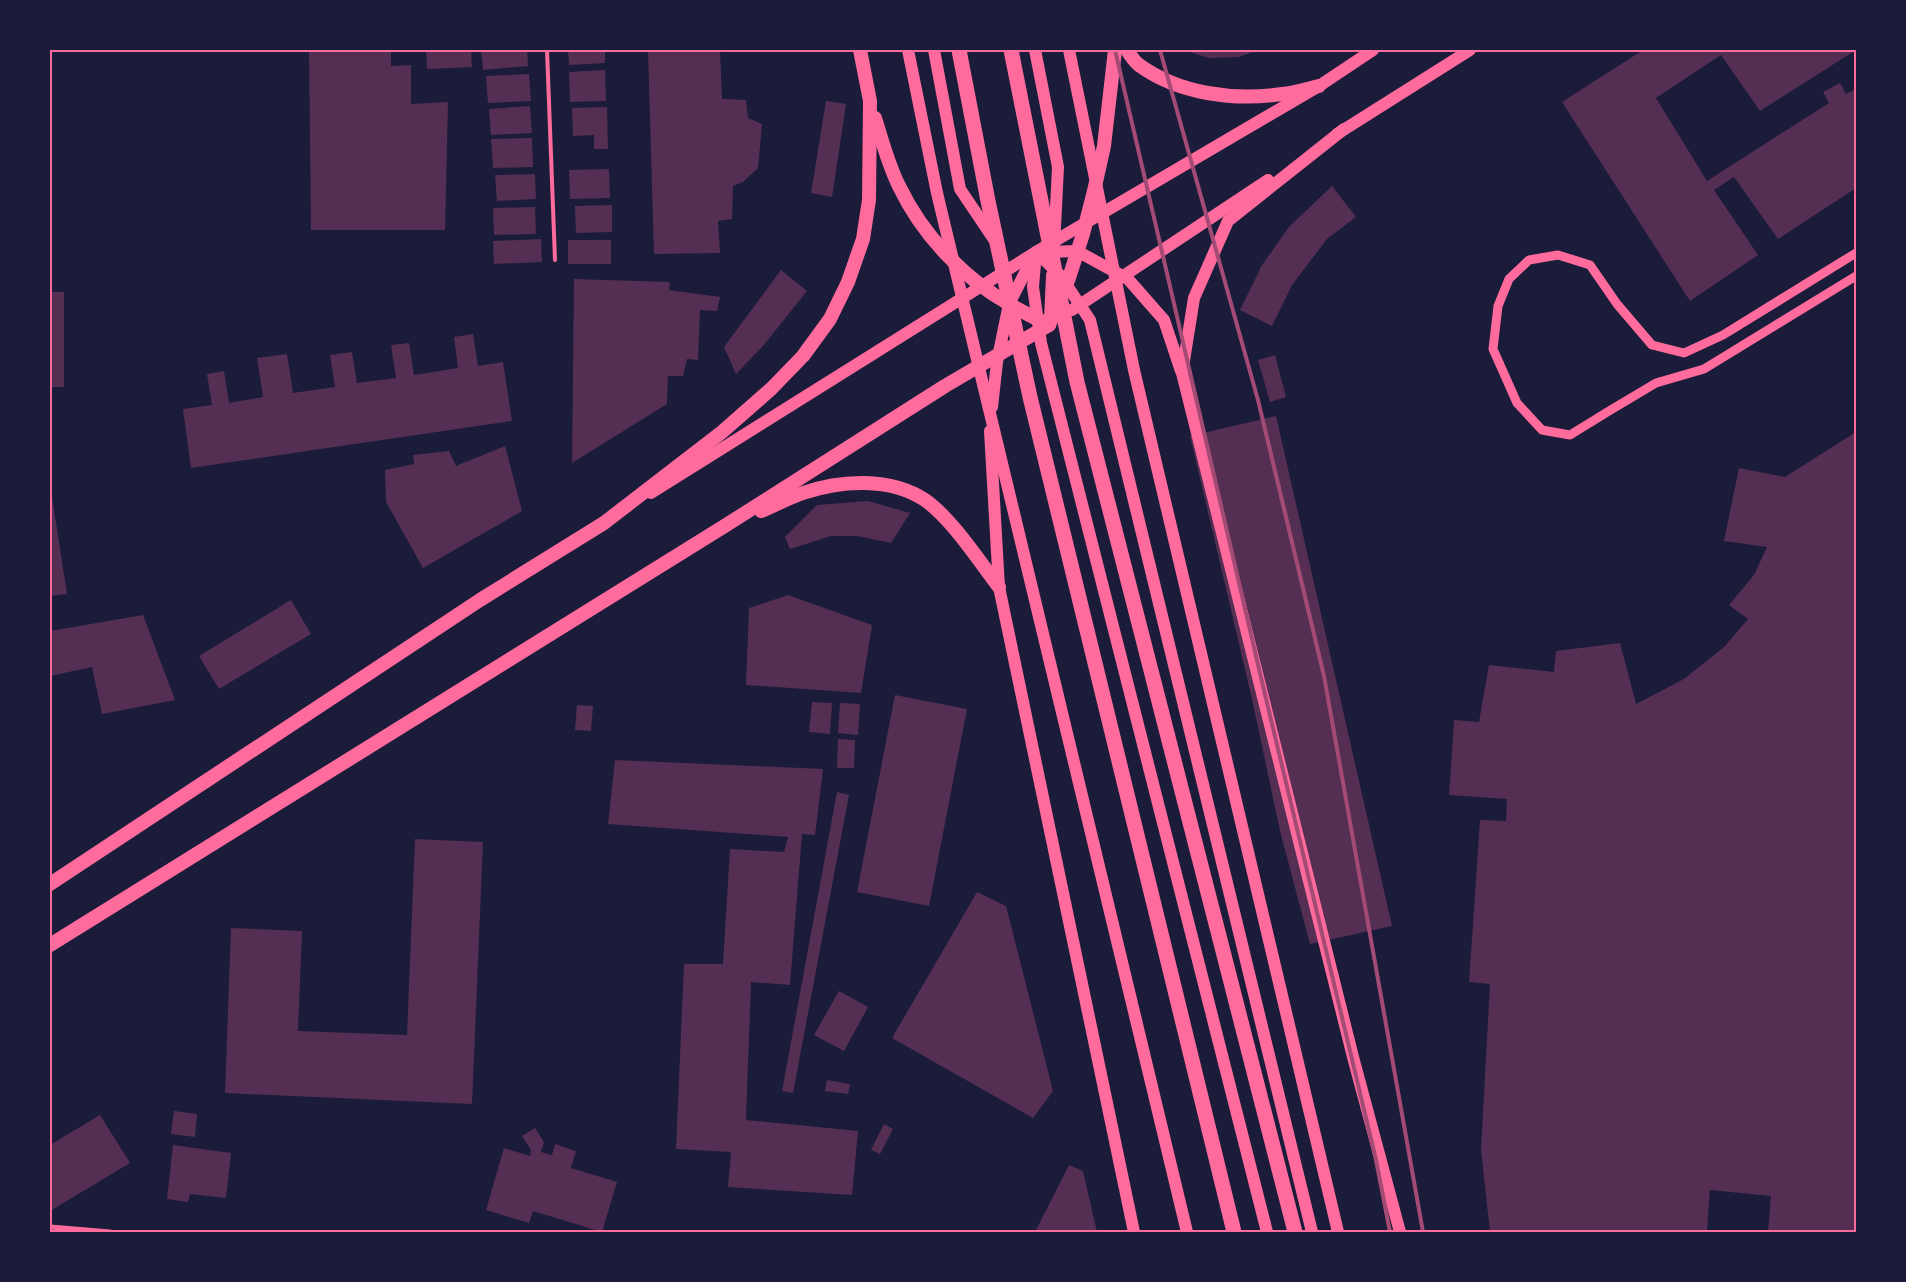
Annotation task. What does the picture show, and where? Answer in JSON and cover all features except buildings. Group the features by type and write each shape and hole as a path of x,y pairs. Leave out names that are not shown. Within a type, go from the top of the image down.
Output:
{"highway":[{"path":"860,50 870,101 898,185 918,220 942,249 971,278 1042,325"},
{"path":"959,50 988,201 1030,397 1234,1232"},
{"path":"1011,50 1077,382 1295,1232"},
{"path":"50,945 723,527 945,386 998,355 1042,325 1066,284 1086,223 1104,146 1115,50"},
{"path":"1127,50 1137,64 1172,83 1208,94 1245,97 1282,94 1319,86"},
{"path":"50,884 480,600 604,523 722,432 771,389 803,356 830,319 848,282 862,238 869,200 870,101"},
{"path":"723,527 804,493 834,485 866,482 898,487 925,500 947,520 999,587"}],"main road":[{"path":"908,50 937,193 1187,1232"},
{"path":"934,50 960,189 1035,303"},
{"path":"1034,50 1058,167 1052,268 1042,325"},
{"path":"1069,50 1134,370 1338,1232"},
{"path":"604,523 1036,252 1054,247 1086,223 1319,86 1373,50"},
{"path":"1042,325 1080,305 1344,130 1470,50"},
{"path":"1182,373 1194,298 1228,221 1344,130"},
{"path":"1054,247 1077,252 1128,279 1164,320 1182,373 1348,1038 1400,1232"},
{"path":"1036,252 1066,284 1090,320 1312,1232"},
{"path":"1036,252 1009,304 998,355 989,439 999,587 1134,1232"},
{"path":"1036,252 1032,287 1042,325 1058,417 1267,1232"}],"street":[{"path":"1856,252 1723,335 1684,353 1652,345 1617,304 1590,266 1558,255 1529,260 1509,279 1498,306 1493,349 1516,403 1542,430 1570,436 1656,383 1704,369 1856,276"},
{"path":"50,1227 110,1232"}],"lane":[{"path":"547,50 555,260"}],"railway":[{"path":"1115,50 1263,686 1376,1160 1390,1232"},
{"path":"1160,50 1258,400 1324,676 1423,1232"}]}
